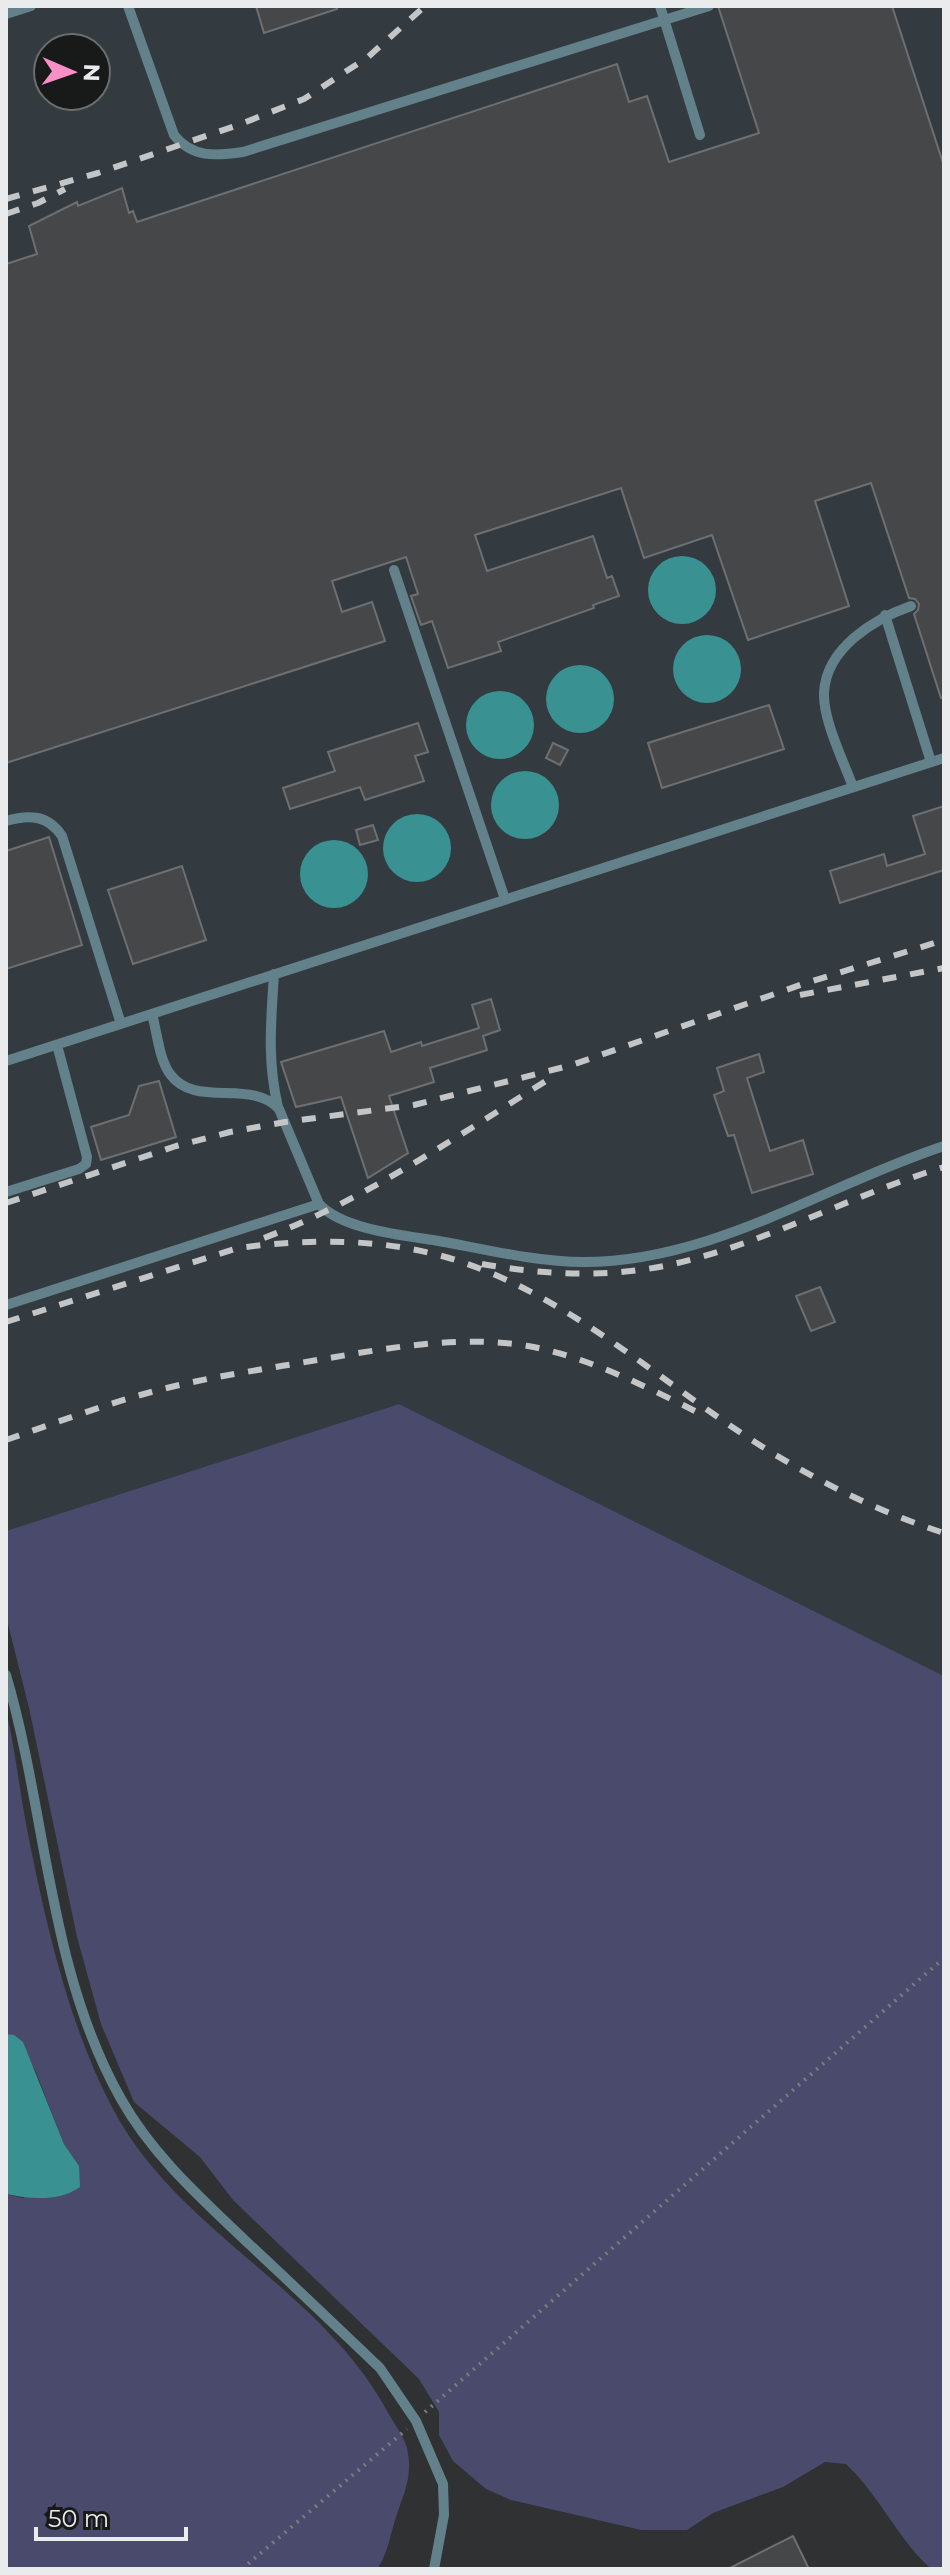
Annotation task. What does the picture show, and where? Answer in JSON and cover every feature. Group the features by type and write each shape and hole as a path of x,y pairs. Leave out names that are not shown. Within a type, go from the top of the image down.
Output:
{"lane":[{"path":"6,14 31,6"},
{"path":"128,6 174,135 180,143 199,154 221,156 243,152 709,6"},
{"path":"660,6 700,135"},
{"path":"394,570 505,899"},
{"path":"853,787 826,711 824,693 827,679 839,655 850,642 885,615 911,606"},
{"path":"885,615 931,762"},
{"path":"6,1061 944,758"},
{"path":"6,821 22,816 36,817 48,821 62,836 121,1024"},
{"path":"274,974 271,1078 279,1109 319,1204 335,1216 390,1233 565,1262 621,1260 708,1240 789,1211 944,1146"},
{"path":"152,1014 167,1068 171,1077 181,1085 194,1090 253,1094 271,1100 279,1109"},
{"path":"6,1192 79,1169 86,1164 87,1157 57,1045"},
{"path":"6,1305 319,1204"},
{"path":"6,1675 24,1742 68,1959 87,2020 121,2099 155,2150 201,2198 380,2368 395,2387 416,2421 443,2484 444,2515 434,2569"}],"path":[{"path":"242,2569 416,2421 944,1958"}],"shaded area":[{"path":"6,6 944,6 944,1676 399,1404 6,1531"},
{"path":"682,556 706,566 716,590 706,614 682,624 658,614 648,590 658,566"},
{"path":"707,635 731,645 741,669 731,693 707,703 683,693 673,669 683,645"},
{"path":"580,665 604,675 614,699 604,723 580,733 556,723 546,699 556,675"},
{"path":"500,691 524,701 534,725 524,749 500,759 476,749 466,725 476,701"},
{"path":"525,771 549,781 559,805 549,829 525,839 501,829 491,805 501,781"},
{"path":"417,814 441,824 451,848 441,872 417,882 393,872 383,848 393,824"},
{"path":"334,840 358,850 368,874 358,898 334,908 310,898 300,874 310,850"},
{"path":"399,1404 944,1676 944,2569 931,2569 919,2557 869,2489 846,2464 825,2462 783,2487 713,2513 687,2530 641,2530 511,2500 486,2489 453,2461 439,2435 439,2412 419,2379 233,2200 200,2157 134,2102 101,2024 77,1937 29,1708 6,1616 6,1531"},
{"path":"6,1710 33,1859 59,1969 96,2075 112,2107 139,2151 173,2190 325,2329 359,2368 406,2443 409,2469 406,2487 377,2569 6,2569 6,2194 23,2198 79,2166 64,2144 35,2070 14,2036 6,2034"},
{"path":"6,2034 14,2035 23,2042 64,2144 79,2166 80,2187 72,2192 44,2198 6,2194"}],"building":[{"path":"256,6 337,6 337,9 264,33"},
{"path":"718,6 892,6 944,166 944,697 941,698 914,614 919,604 909,598 871,483 815,501 849,606 748,640 712,535 644,558 621,488 475,535 487,571 593,536 607,578 612,576 619,596 498,642 501,651 448,668 432,621 421,625 411,596 418,594 406,557 332,581 342,612 372,602 385,641 6,763 6,264 37,254 29,226 77,202 78,206 122,188 129,213 133,211 137,222 617,64 629,102 647,96 669,162 759,133"},
{"path":"769,705 784,749 662,788 648,743"},
{"path":"418,723 428,752 415,756 424,781 365,800 360,787 290,809 283,788 335,771 328,752"},
{"path":"553,743 568,750 560,765 546,758"},
{"path":"944,806 944,870 840,903 830,871 884,854 887,866 925,854 913,816"},
{"path":"373,825 378,840 360,845 356,830"},
{"path":"49,837 82,945 6,969 6,851"},
{"path":"182,866 206,940 133,964 108,890"},
{"path":"491,999 500,1030 483,1036 487,1050 430,1068 434,1082 389,1096 408,1153 368,1178 341,1097 296,1107 281,1062 384,1031 391,1052 421,1042 422,1046 479,1028 472,1005"},
{"path":"759,1054 764,1072 747,1078 770,1151 803,1140 813,1174 752,1193 734,1135 728,1136 714,1095 724,1091 717,1068"},
{"path":"159,1081 176,1137 101,1160 91,1127 129,1115 139,1086"},
{"path":"820,1287 835,1322 811,1331 796,1296"},
{"path":"793,2536 809,2569 728,2569"}],"railway":[{"path":"6,199 98,173 304,99 368,57 425,6"},
{"path":"6,214 65,189"},
{"path":"6,1203 176,1146 230,1132 414,1105 572,1065 803,984 944,940"},
{"path":"800,995 944,968"},
{"path":"264,1238 376,1185 554,1076"},
{"path":"482,1264 576,1274 623,1272 669,1265 739,1245 944,1167"},
{"path":"6,1322 238,1248 341,1242 417,1250 488,1272 532,1292 614,1343 734,1428 794,1466 878,1508 944,1533"},
{"path":"6,1440 110,1404 190,1383 378,1350 453,1342 528,1346 571,1357 614,1373 697,1412"}]}
